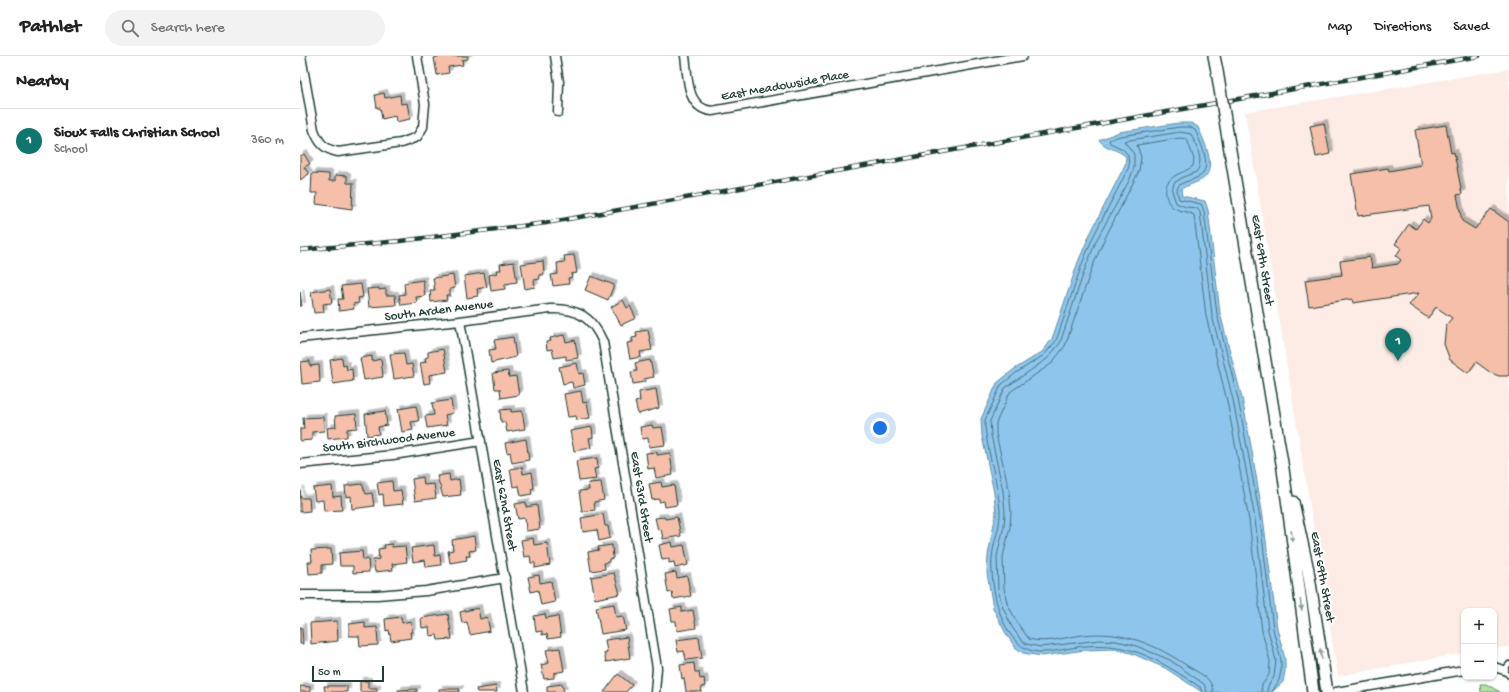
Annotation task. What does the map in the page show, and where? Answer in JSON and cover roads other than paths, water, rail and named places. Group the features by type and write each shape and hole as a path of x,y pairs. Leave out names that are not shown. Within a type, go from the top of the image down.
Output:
{"main road":[{"name":"East 69th Street","path":"1214,56 1283,469 1313,692"},
{"name":"East 69th Street","path":"1283,469 1300,532 1328,692"}],"street":[{"path":"301,56 317,139 328,150 338,152 401,143 417,137 423,127 425,104 417,56"},
{"path":"555,56 559,82 558,112"},
{"name":"East Meadowside Place","path":"685,56 693,102 700,108 712,111 1024,56"},
{"name":"South Arden Avenue","path":"300,338 460,322 550,309 564,308 580,314"},
{"name":"East 63rd Street","path":"580,314 589,320 597,330 603,342 657,668 655,692"},
{"name":"East 62nd Street","path":"460,322 524,692"},
{"name":"South Birchwood Avenue","path":"300,464 393,455 481,441"},
{"path":"300,595 377,595 412,592 504,578"},
{"path":"1497,668 1507,670"},
{"path":"1336,692 1461,671"}],"water":[{"path":"1179,123 1191,123 1198,127 1204,140 1210,163 1206,175 1201,180 1181,189 1182,196 1205,201 1208,210 1220,313 1242,398 1251,446 1263,517 1277,628 1285,659 1283,682 1272,692 1202,692 1165,668 1131,653 1114,649 1085,650 1042,656 1023,653 1015,647 1005,632 993,608 987,573 988,555 996,513 994,493 982,436 981,419 997,383 1013,370 1042,352 1052,339 1078,262 1089,236 1125,165 1126,157 1123,154 1105,145 1099,140 1119,132"}],"railway":[{"path":"300,250 400,241 546,223 1479,56"}],"place":[{"name":"Sioux Falls Christian School","path":"1398,361"}]}
